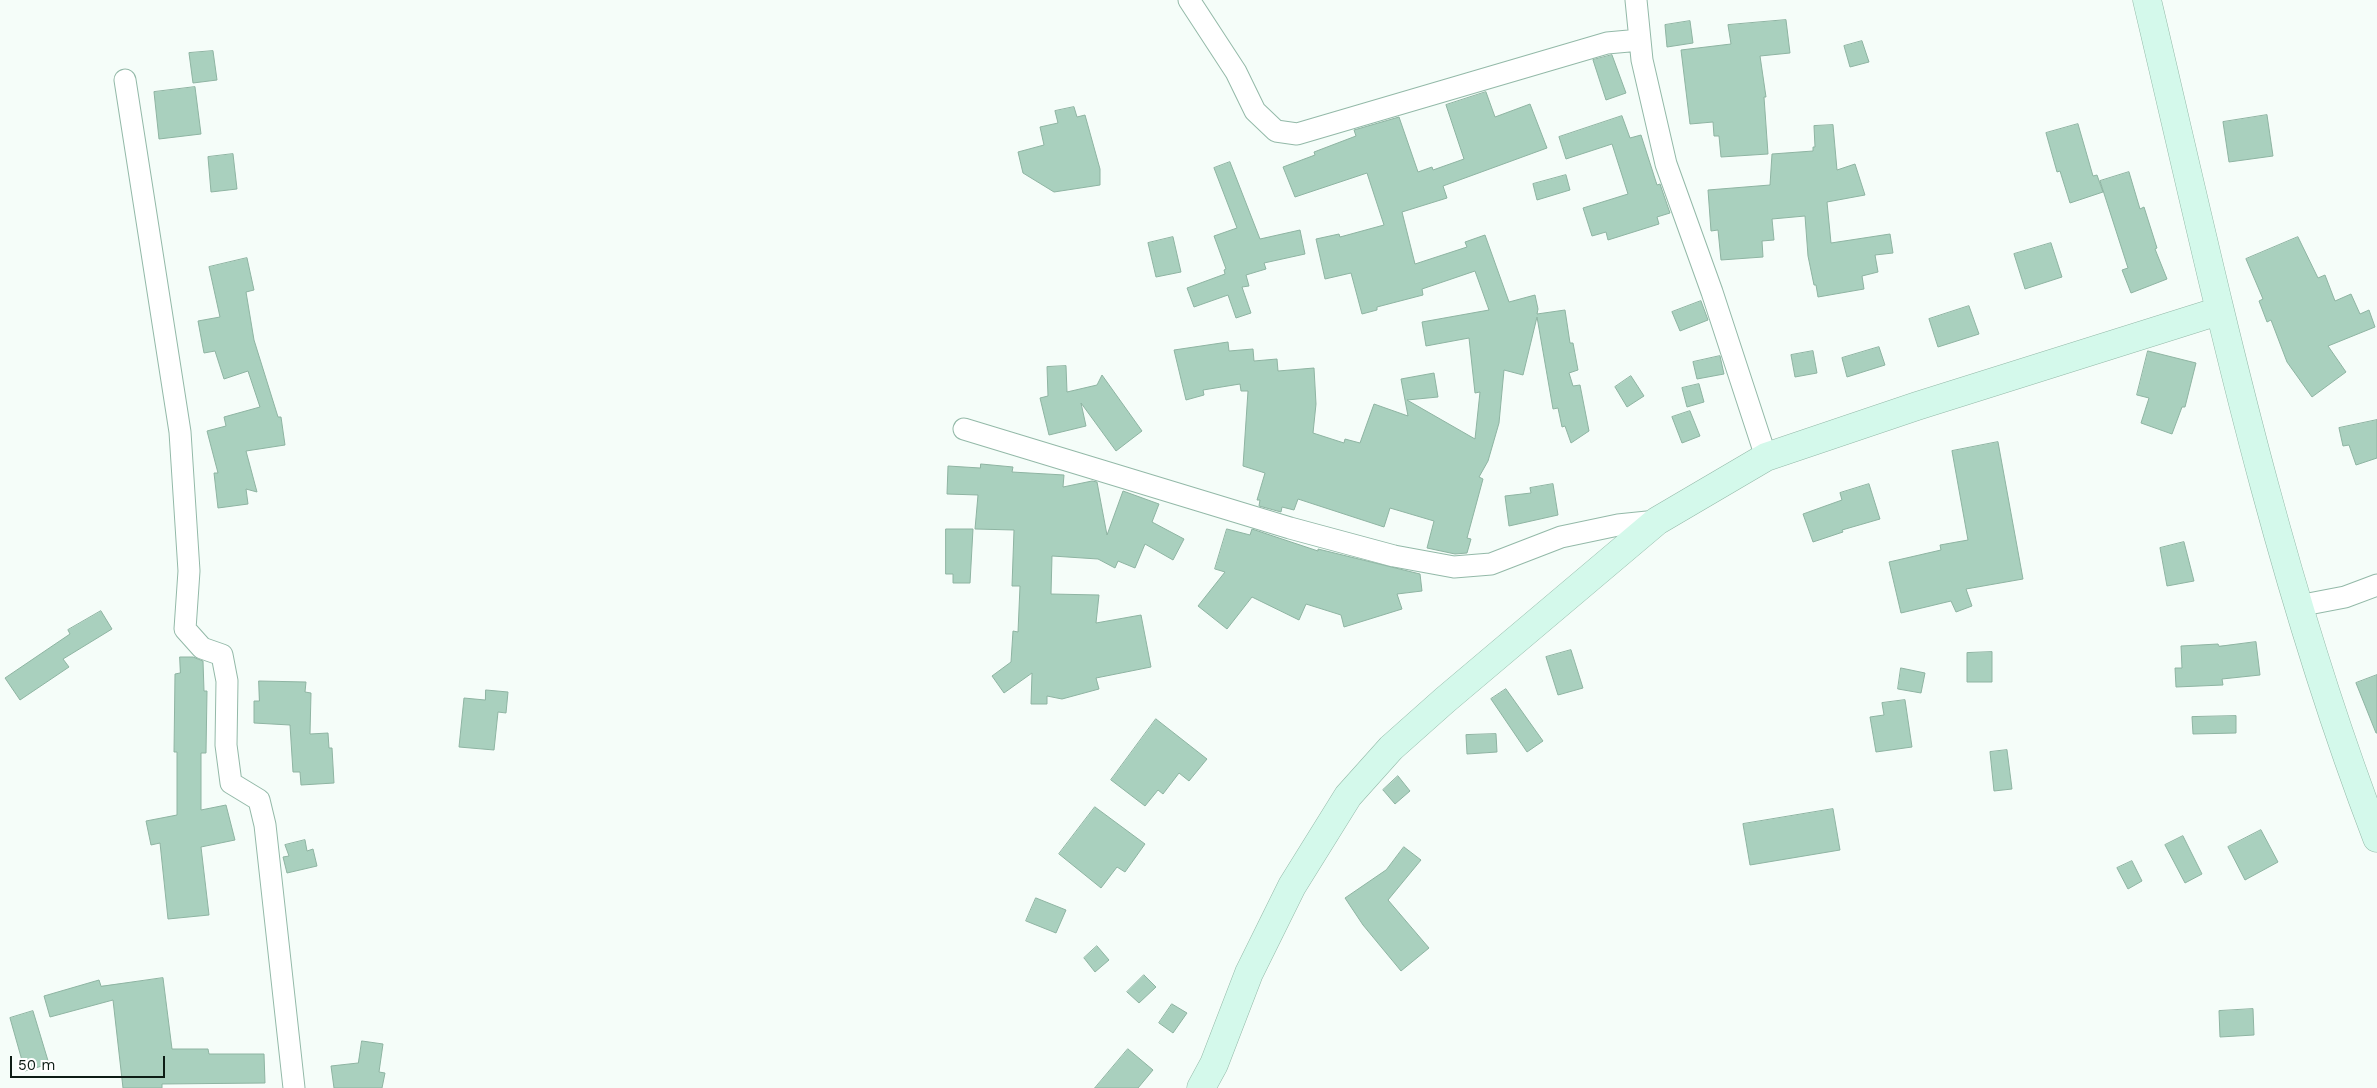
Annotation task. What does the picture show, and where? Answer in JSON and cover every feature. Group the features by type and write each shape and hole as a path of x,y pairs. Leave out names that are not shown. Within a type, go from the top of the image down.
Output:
{"street":[{"path":"1189,0 1236,72 1255,111 1276,131 1297,134 1607,43 1640,40"},
{"path":"1636,0 1642,60 1666,164 1712,292 1766,458"},
{"path":"2147,0 2247,427 2298,606 2345,754 2377,838"},
{"path":"125,80 180,432 189,571 185,629 202,648 222,655 227,681 226,745 231,783 259,800 264,825 294,1088"},
{"path":"1201,1088 1214,1064 1249,973 1292,886 1348,796 1391,748 1444,700 1657,521 1766,458 1917,406 2219,311"},
{"path":"964,429 1290,528 1394,556 1454,567 1491,564 1562,537 1618,524 1657,521"},
{"path":"2298,606 2345,597 2377,585"}],"building":[{"path":"1786,20 1790,53 1760,56 1766,97 1764,97 1768,154 1721,157 1719,136 1714,136 1713,122 1690,124 1681,50 1731,44 1728,25"},
{"path":"1690,21 1693,43 1667,47 1665,25"},
{"path":"1862,41 1869,62 1850,67 1844,46"},
{"path":"213,51 217,80 193,83 189,53"},
{"path":"1612,55 1626,93 1606,100 1593,60"},
{"path":"195,87 201,134 159,139 154,92"},
{"path":"1486,92 1495,117 1530,104 1547,148 1443,186 1447,198 1402,212 1415,264 1467,247 1465,242 1485,235 1509,302 1535,295 1538,309 1537,314 1565,310 1570,343 1573,343 1578,370 1569,373 1573,386 1580,385 1589,431 1571,443 1565,426 1562,427 1558,408 1553,409 1537,317 1523,375 1504,370 1499,423 1488,461 1479,477 1483,479 1467,538 1471,539 1467,553 1455,554 1427,548 1434,521 1390,508 1384,527 1298,499 1294,510 1282,507 1281,512 1259,506 1260,500 1257,500 1265,473 1243,466 1248,391 1241,391 1240,384 1203,390 1204,395 1186,400 1174,350 1228,342 1229,351 1253,349 1254,361 1277,359 1278,371 1314,368 1316,404 1313,433 1344,443 1345,439 1360,443 1374,404 1408,416 1401,379 1434,373 1438,397 1407,400 1475,439 1480,392 1475,393 1469,338 1426,346 1422,322 1489,310 1475,271 1422,289 1423,295 1377,307 1377,310 1362,314 1351,273 1325,279 1316,239 1339,234 1340,237 1384,225 1367,173 1295,197 1283,167 1315,155 1314,152 1356,136 1354,130 1399,117 1418,172 1432,167 1433,170 1464,159 1446,105"},
{"path":"1074,107 1077,117 1085,115 1100,169 1100,185 1054,192 1023,173 1018,152 1044,145 1040,127 1058,123 1055,111"},
{"path":"2267,115 2273,156 2229,162 2223,122"},
{"path":"1622,116 1630,138 1641,135 1657,185 1660,184 1670,213 1657,217 1659,224 1608,240 1606,232 1592,236 1583,208 1628,194 1612,144 1566,159 1559,137"},
{"path":"2078,124 2093,176 2097,175 2103,192 2070,203 2060,171 2057,172 2046,133"},
{"path":"1833,125 1837,170 1855,164 1865,195 1827,202 1831,243 1890,234 1893,253 1875,255 1878,272 1862,276 1864,289 1818,297 1808,256 1805,216 1772,219 1774,240 1762,241 1763,257 1721,260 1718,230 1711,231 1708,190 1770,185 1772,154 1813,151 1813,147 1815,147 1814,126"},
{"path":"233,154 237,189 211,192 208,157"},
{"path":"1230,162 1260,239 1300,230 1305,254 1264,263 1266,269 1246,275 1249,286 1242,287 1251,313 1236,318 1228,295 1194,307 1187,288 1225,274 1224,270 1226,269 1214,236 1237,228 1214,168"},
{"path":"2129,172 2140,209 2144,207 2157,248 2155,249 2167,279 2131,293 2122,270 2128,268 2100,181"},
{"path":"1566,175 1570,190 1537,200 1533,184"},
{"path":"1173,237 1181,272 1156,277 1148,243"},
{"path":"2298,237 2318,278 2325,275 2335,301 2351,294 2360,314 2369,310 2375,327 2328,346 2346,372 2312,397 2287,362 2271,320 2267,322 2259,301 2263,299 2246,259"},
{"path":"2051,243 2062,277 2025,289 2014,254"},
{"path":"247,258 254,290 246,292 254,340 278,417 281,417 285,445 246,451 257,492 246,489 248,504 218,508 214,473 218,473 207,431 226,426 224,417 260,407 248,371 224,379 215,351 204,353 198,321 220,317 209,267"},
{"path":"1701,301 1708,320 1680,331 1672,312"},
{"path":"1969,306 1979,334 1938,347 1929,319"},
{"path":"1879,347 1885,365 1847,377 1842,358"},
{"path":"1813,351 1817,373 1795,377 1791,355"},
{"path":"2148,351 2196,363 2185,407 2182,407 2172,434 2141,423 2149,398 2137,395"},
{"path":"1720,356 1724,374 1697,379 1693,362"},
{"path":"1066,366 1067,392 1097,385 1102,375 1142,431 1116,451 1081,403 1086,426 1049,435 1040,398 1048,396 1047,367"},
{"path":"1631,376 1644,396 1627,407 1615,387"},
{"path":"1699,384 1704,402 1687,407 1682,388"},
{"path":"1690,411 1700,436 1682,443 1672,417"},
{"path":"2377,420 2377,458 2356,465 2349,445 2343,446 2339,428"},
{"path":"1998,442 2023,579 1966,589 1972,606 1956,612 1951,601 1901,613 1889,562 1941,550 1940,545 1968,540 1952,451"},
{"path":"981,464 1013,467 1012,472 1064,475 1063,487 1092,481 1097,482 1107,535 1123,491 1159,504 1152,522 1184,539 1173,560 1145,544 1135,568 1118,561 1115,568 1098,559 1052,556 1051,594 1099,595 1096,623 1141,615 1151,667 1096,678 1099,689 1062,699 1047,696 1047,704 1031,704 1032,673 1004,693 992,676 1011,662 1013,631 1018,632 1020,586 1012,586 1014,530 975,529 978,495 947,494 948,466 980,468"},
{"path":"1553,484 1558,515 1509,526 1505,496 1531,493 1530,488"},
{"path":"1869,484 1880,519 1842,530 1843,532 1813,542 1803,514 1842,500 1840,493"},
{"path":"946,529 973,529 970,583 953,583 953,574 946,574"},
{"path":"1227,529 1250,535 1252,529 1318,551 1318,549 1420,574 1422,591 1397,594 1402,609 1344,627 1341,615 1306,604 1299,620 1252,597 1227,629 1198,606 1225,572 1215,569"},
{"path":"2184,542 2194,581 2167,586 2160,548"},
{"path":"101,611 112,629 63,659 69,667 20,700 5,678 70,634 68,630"},
{"path":"2256,642 2260,675 2222,679 2223,685 2176,687 2175,668 2182,668 2181,646 2218,644 2219,646"},
{"path":"1571,650 1583,688 1558,695 1546,657"},
{"path":"1992,652 1992,682 1967,682 1967,653"},
{"path":"180,657 193,657 203,661 204,691 207,691 206,753 201,753 201,810 226,805 235,840 201,847 209,915 168,919 160,843 151,845 146,821 177,815 177,752 174,752 175,674 180,673"},
{"path":"1901,668 1925,673 1921,693 1898,689"},
{"path":"2377,675 2377,733 2376,733 2356,683"},
{"path":"259,681 306,682 305,692 311,693 310,734 328,733 329,748 332,748 334,783 301,785 300,772 293,772 290,725 254,723 254,701 259,701"},
{"path":"1506,689 1543,741 1527,752 1491,699"},
{"path":"486,690 508,692 506,713 498,712 494,750 459,747 464,698 485,700"},
{"path":"1905,700 1912,747 1876,752 1870,717 1884,715 1882,703"},
{"path":"2236,716 2236,733 2193,734 2192,717"},
{"path":"1156,719 1207,759 1189,781 1179,773 1163,794 1158,790 1145,806 1111,780"},
{"path":"1496,734 1497,752 1467,754 1466,735"},
{"path":"2007,750 2012,789 1994,791 1990,752"},
{"path":"1398,776 1410,791 1395,804 1383,790"},
{"path":"1095,807 1145,844 1125,872 1117,867 1101,888 1059,854"},
{"path":"1833,809 1840,850 1750,865 1743,824"},
{"path":"2261,830 2278,862 2245,880 2228,847"},
{"path":"2183,836 2202,874 2185,883 2165,845"},
{"path":"305,840 307,851 313,849 317,866 287,873 283,857 289,856 285,845"},
{"path":"1404,847 1421,860 1388,900 1429,948 1401,971 1363,925 1345,898 1386,870"},
{"path":"2132,861 2142,881 2128,889 2117,868"},
{"path":"1036,898 1066,910 1056,933 1026,921"},
{"path":"1097,946 1109,960 1095,972 1084,958"},
{"path":"1144,975 1156,987 1139,1003 1127,992"},
{"path":"163,978 172,1049 208,1049 209,1054 264,1054 265,1083 162,1084 162,1088 123,1088 113,1000 50,1017 44,996 99,980 101,986"},
{"path":"1172,1004 1187,1013 1173,1033 1159,1023"},
{"path":"2253,1009 2254,1035 2220,1037 2219,1011"},
{"path":"33,1011 49,1064 25,1071 10,1018"},
{"path":"362,1041 383,1044 379,1072 385,1073 382,1088 334,1088 331,1066 358,1063"},
{"path":"1128,1049 1153,1070 1138,1088 1095,1088"}]}
